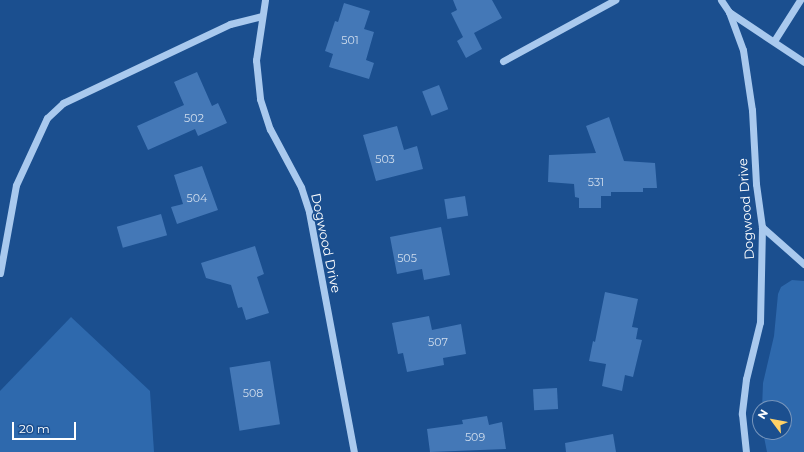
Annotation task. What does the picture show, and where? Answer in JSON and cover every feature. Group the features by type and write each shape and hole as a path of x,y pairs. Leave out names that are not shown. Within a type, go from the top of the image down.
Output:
{"street":[{"name":"Dogwood Drive","path":"265,0 256,60 260,99 270,129 301,187 309,212 354,452"},
{"path":"503,61 615,0"},
{"path":"721,0 730,12 804,62"},
{"path":"774,42 800,0"},
{"name":"Dogwood Drive","path":"730,12 743,50 752,110 756,184 762,227 760,322 746,380 742,414 746,452"},
{"path":"0,273 16,185 47,118 63,103 223,27 262,16"},
{"path":"762,227 804,264"}],"shaded area":[{"path":"792,280 804,281 804,452 767,452 765,440 792,440 792,400 762,400 763,383 774,336 778,294 781,287"},
{"path":"71,317 150,391 154,452 0,452 0,391"}],"building":[{"path":"453,0 492,0 502,18 474,33 482,49 466,58 457,41 463,37 451,13 457,10"},
{"path":"344,3 370,11 364,29 374,32 366,60 374,63 369,79 329,67 333,54 325,51 335,21 338,22"},
{"path":"197,72 212,106 218,103 227,123 198,136 195,129 148,150 137,126 184,105 174,82"},
{"path":"439,85 448,109 432,116 422,91"},
{"path":"609,117 624,161 655,163 657,188 643,188 643,192 611,192 611,196 601,196 601,208 579,208 579,198 575,197 574,184 548,182 549,155 596,153 586,126"},
{"path":"397,126 404,150 417,146 423,169 376,181 363,135"},
{"path":"202,166 218,210 177,224 171,207 183,204 174,175"},
{"path":"465,196 468,216 447,219 444,199"},
{"path":"161,214 167,235 123,248 117,227"},
{"path":"441,227 450,275 424,280 422,269 397,274 390,237"},
{"path":"255,246 264,274 257,277 269,313 246,320 242,307 238,308 231,285 206,278 201,263"},
{"path":"605,292 638,299 632,327 638,328 636,339 642,340 633,377 625,375 622,391 602,386 606,364 589,361 593,341 595,342"},
{"path":"429,316 432,330 461,324 466,354 443,358 444,365 407,372 403,353 398,354 392,323"},
{"path":"270,361 280,424 240,431 230,367"},
{"path":"557,388 558,409 534,410 533,389"},
{"path":"487,416 489,425 502,422 506,449 430,452 427,429 463,424 462,420"},
{"path":"613,434 616,452 566,452 565,443"}]}
